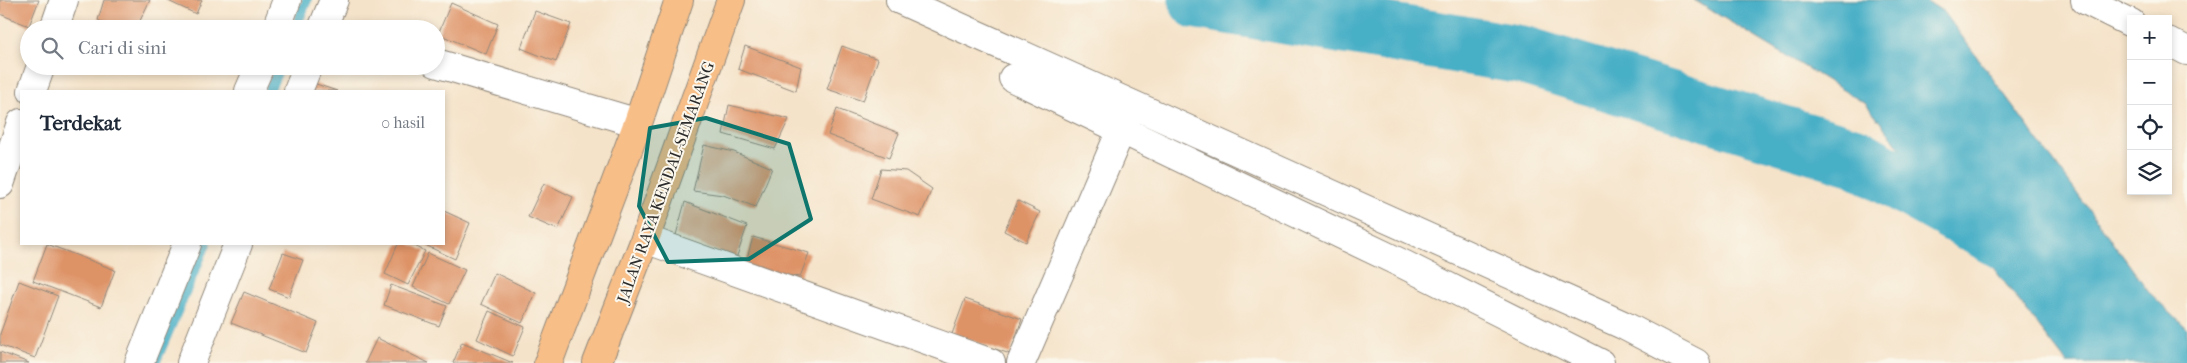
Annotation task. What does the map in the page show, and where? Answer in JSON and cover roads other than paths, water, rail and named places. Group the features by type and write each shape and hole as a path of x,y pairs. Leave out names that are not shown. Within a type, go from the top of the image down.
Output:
{"highway":[{"path":"548,363 638,123 679,0"},
{"name":"JALAN RAYA KENDAL-SEMARANG","path":"597,363 645,238 731,0"}],"street":[{"path":"57,20 64,0"},
{"path":"280,20 288,0"},
{"path":"326,20 334,0"},
{"path":"900,0 1623,325 1696,363"},
{"path":"2085,0 2127,21"},
{"path":"2172,43 2187,50"},
{"path":"445,66 638,123"},
{"path":"32,90 38,75"},
{"path":"250,90 256,75"},
{"path":"298,90 304,75"},
{"path":"1013,78 1405,265 1600,363"},
{"path":"1021,363 1133,104"},
{"path":"0,184 20,126"},
{"path":"645,238 991,363"},
{"path":"139,363 187,245"},
{"path":"191,363 238,245"}],"water":[{"path":"1694,0 1925,0 1944,12 2150,293 2187,329 2187,363 2067,363 1866,104"}],"waterway":[{"path":"299,20 307,0"},
{"path":"1198,0 1522,55 1855,157 2016,247"},
{"path":"269,90 276,75"},
{"path":"155,363 206,245"}]}
